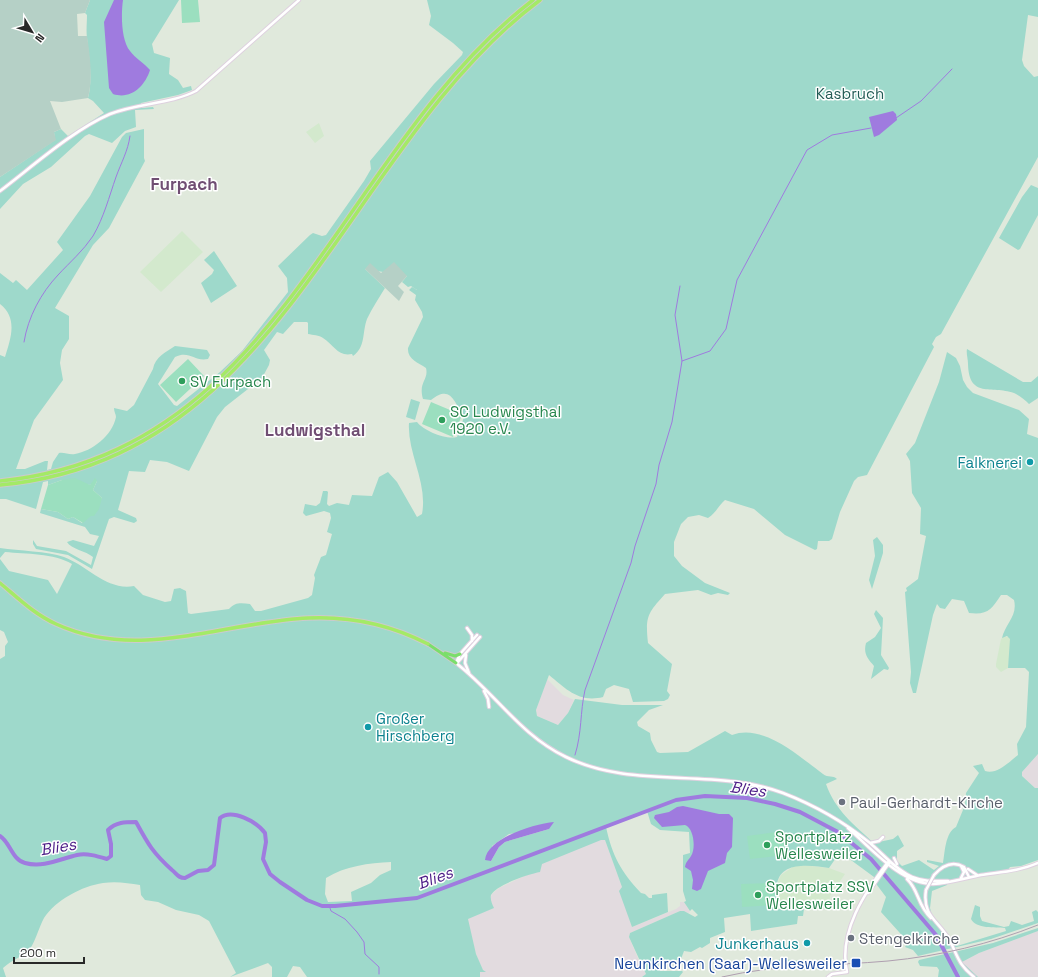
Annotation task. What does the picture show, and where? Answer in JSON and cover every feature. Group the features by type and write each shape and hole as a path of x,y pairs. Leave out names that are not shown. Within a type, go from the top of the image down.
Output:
{"highway":[{"path":"1,485 51,476 85,467 122,452 152,436 188,412 213,391 239,366 277,320 421,114 450,79 533,0"},
{"path":"518,14 540,0"},
{"path":"0,481 51,472 89,461 120,449 149,433 186,408 211,388 266,333"},
{"path":"0,582 28,608 52,622 81,633 110,639 133,641 166,640 280,621 323,618 345,619 376,624 402,632 428,644"}],"main road":[{"path":"0,191 98,120 128,108 177,97 195,91 299,0"},
{"path":"468,628 472,635 472,641"},
{"path":"479,636 466,654 456,663 460,654 479,636"},
{"path":"428,644 456,663 470,675 527,732 552,749 583,764 623,773 716,779 751,784 795,798 834,818 870,843 888,864 907,874 926,881 948,881"},
{"path":"442,653 455,656 460,654"},
{"path":"466,654 465,663 470,675"},
{"path":"482,687 488,698 489,707"},
{"path":"834,818 875,851 888,864 912,880 925,883 933,884 1022,868 1038,863"},
{"path":"870,843 879,841 883,837"},
{"path":"874,883 888,864"},
{"path":"828,977 832,974 847,972 846,943 855,915 862,900 888,864"},
{"path":"932,920 926,906 926,890 934,875 947,865 958,864 974,874 980,875"},
{"path":"958,864 964,870 960,879"},
{"path":"964,867 969,877"},
{"path":"902,874 912,884 922,909 949,939 959,963 974,977"}],"shaded area":[{"path":"0,0 90,0 85,13 77,14 78,36 87,36 91,75 88,98 62,102 50,101 61,129 54,132 56,140 0,177"},
{"path":"114,0 123,0 122,27 127,46 132,54 150,70 141,86 126,95 113,94 109,88 104,22"},
{"path":"893,111 896,114 897,120 879,135 874,137 869,117"},
{"path":"319,123 324,136 315,143 306,132"},
{"path":"182,231 203,252 161,292 140,272"},
{"path":"394,262 407,276 398,286 404,292 399,301 365,269 370,263 381,273"},
{"path":"1003,637 1009,637 1010,639 1010,654 1008,668 1001,672 996,667 996,664 1001,639"},
{"path":"547,679 563,695 574,700 568,713 558,725 537,716 536,710"},
{"path":"1038,754 1038,788 1035,788 1022,776 1022,772"},
{"path":"683,806 719,814 729,814 733,818 732,847 727,853 725,863 708,871 701,889 697,891 692,889 693,880 691,871 685,867 693,853 694,844 690,830 685,825 662,827 654,818 655,815 669,812 677,807"},
{"path":"554,822 549,829 505,842 499,847 491,861 485,860 488,852 502,839 524,829"},
{"path":"601,839 605,840 622,887 620,890 632,927 676,909 680,906 680,902 684,902 690,911 689,913 680,911 630,933 629,937 646,974 642,977 480,977 480,972 483,971 476,954 467,919 493,908 490,898 499,888 533,872 537,872 541,864"},
{"path":"803,865 829,868 845,874 830,896 829,908 794,905 777,908 777,883 781,875 794,866"},
{"path":"1038,931 1038,977 978,977 962,962 979,953"}],"green space":[{"path":"90,0 179,0 152,44 154,53 170,58 169,74 178,80 183,88 191,86 192,90 178,95 141,103 142,108 153,107 154,109 135,110 136,127 125,131 112,143 89,134 85,136 51,167 23,184 0,209 0,177 55,140 54,132 61,129 68,136 104,113 93,101 88,98 90,60 87,35 87,15 85,13"},
{"path":"181,0 198,0 200,22 182,23"},
{"name":"Kasbruch","path":"427,0 1038,0 1038,17 1028,15 1022,60 1024,66 1034,77 1038,76 1038,157 941,334 936,337 932,344 934,347 867,475 858,477 854,481 840,512 832,539 829,541 818,541 817,549 815,550 785,535 754,509 725,500 708,518 699,515 688,517 681,524 674,542 674,556 682,566 705,583 730,593 728,595 718,593 711,595 698,590 665,594 651,611 647,627 648,643 672,664 667,691 670,695 668,699 664,701 633,702 629,689 614,685 606,689 603,697 587,698 573,694 549,675 536,710 537,716 558,725 568,713 575,699 622,705 663,705 649,710 637,722 638,726 650,733 651,740 657,752 660,753 688,752 725,731 732,735 744,733 756,734 768,738 792,751 825,775 837,779 826,784 834,802 859,830 874,843 893,839 898,835 904,846 897,851 897,861 902,866 919,860 934,870 939,866 927,862 927,860 943,863 948,838 952,830 956,827 965,805 966,793 979,773 973,766 982,764 985,771 994,771 1003,767 1018,755 1017,744 1026,727 1029,672 1025,668 1008,668 1010,639 1007,636 1002,638 1013,615 1015,606 1014,600 1007,595 1001,595 991,608 985,612 969,613 964,601 952,599 945,609 940,608 937,604 933,615 916,693 913,693 910,683 911,672 905,592 907,591 906,588 918,579 926,536 920,534 921,508 912,493 910,461 906,454 915,443 939,382 947,352 956,358 960,366 963,380 973,393 1019,410 1029,419 1027,434 1038,438 1038,754 1022,772 1022,776 1035,788 1038,788 1038,860 1021,866 1010,867 1008,870 948,881 947,885 932,891 930,908 932,915 957,946 1006,931 1005,928 986,927 973,922 971,919 975,905 980,907 980,916 982,921 1004,927 1009,926 1011,921 1022,925 1034,921 1032,912 1036,910 1038,912 1038,923 991,939 918,956 913,950 905,947 908,942 881,912 886,897 877,885 874,877 840,852 829,868 798,866 785,871 780,876 777,884 777,909 804,909 803,916 798,916 797,924 751,931 750,914 724,918 725,932 710,938 710,943 691,952 684,951 681,959 658,964 660,971 682,971 683,972 679,977 642,977 646,974 629,937 630,933 680,911 684,911 695,917 698,915 692,909 690,911 684,902 686,901 683,891 683,855 690,853 689,832 660,830 651,824 647,811 606,827 614,855 628,878 641,893 645,894 649,898 652,898 652,895 667,893 668,912 632,927 619,891 622,887 605,840 601,840 542,864 540,872 528,875 499,887 491,895 494,908 468,919 476,954 483,970 486,972 480,972 480,977 307,977 300,967 293,966 287,977 272,977 272,967 268,963 230,977 236,973 209,921 199,915 176,910 158,902 145,900 141,895 140,885 113,882 87,887 70,895 55,905 44,918 30,949 3,968 6,977 0,977 0,659 5,656 5,646 8,642 4,632 0,630 0,559 9,571 48,580 57,594 72,564 57,558 31,554 5,552 0,558 0,548 41,552 64,557 106,581 124,587 134,586 143,595 165,602 171,601 174,589 180,588 186,591 188,613 191,614 229,609 236,604 241,603 250,604 255,611 261,611 308,598 312,595 315,578 314,575 321,557 326,555 332,534 327,532 331,518 330,513 324,511 306,516 303,513 305,504 316,506 320,503 323,491 327,491 327,504 329,506 337,503 349,505 352,495 372,496 379,477 388,472 397,482 417,517 422,514 423,502 420,479 411,446 409,423 417,422 425,429 441,436 452,438 457,437 464,417 448,394 443,394 431,400 423,399 422,389 427,372 426,368 411,358 408,352 408,348 423,317 422,312 415,300 416,295 409,290 412,287 417,290 411,286 408,287 402,282 407,276 365,269 385,288 367,319 362,344 357,352 353,356 352,354 343,354 321,337 308,334 307,322 294,322 283,334 277,332 264,350 270,360 262,378 225,407 217,417 189,471 167,462 150,460 145,472 129,471 118,510 136,518 137,521 134,523 114,517 109,519 92,569 68,555 36,549 33,544 33,540 37,546 66,551 91,565 93,557 67,542 73,540 94,546 99,536 90,534 85,527 40,513 41,509 58,512 68,519 73,517 82,523 102,498 93,490 97,481 90,485 62,480 48,485 48,481 43,482 36,509 6,499 0,499 0,355 5,357 12,329 9,316 0,304 0,273 13,283 16,280 27,290 63,250 57,242 90,196 122,137 126,133 144,129 145,161 109,228 93,245 55,308 69,316 69,339 62,350 60,363 63,380 34,420 16,469 25,469 48,461 47,470 51,469 53,462 59,453 75,454 88,450 106,436 114,424 116,417 114,408 127,411 134,405 156,361 161,355 175,346 207,350 210,355 208,359 199,359 188,355 180,355 175,357 158,384 174,405 177,406 220,372 242,351 288,292 287,278 278,266 313,233 322,236 326,235 364,181 371,169 370,161 434,84 462,55 463,52 429,25 431,16","holes":["549,829 505,842 499,847 491,861 492,846 509,834","391,862 391,870 380,875 371,883 351,892 352,901 328,902 325,894 326,878 333,874 357,866"]},
{"path":"1031,185 1038,188 1038,215 1020,249 1018,250 999,238 1022,197"},
{"path":"214,251 237,286 211,303 201,283 212,274 214,270 204,260"},
{"path":"967,349 1023,382 1031,382 1038,376 1038,398 1029,404 1014,393 983,389 977,386 972,382 969,375"},
{"name":"SV Furpach","path":"188,359 204,376 176,402 160,385"},
{"path":"411,399 420,402 415,420 406,417"},
{"name":"SC Ludwigsthal 1920 e.V.","path":"431,402 462,415 453,437 422,424"},
{"path":"75,478 90,485 95,478 97,481 93,490 102,498 99,509 94,516 91,516 83,523 73,517 68,519 58,512 41,509 48,485 62,480"},
{"path":"877,537 883,545 883,553 872,589 869,580 875,556 873,540"},
{"path":"876,610 883,618 881,655 889,668 888,670 884,669 871,679 874,666 867,656 865,647 866,643 875,637 881,628 874,614"},
{"name":"Sportplatz Wellesweiler","path":"783,831 786,855 750,859 747,836"},
{"name":"Sportplatz SSV Wellesweiler","path":"774,883 775,905 742,907 741,884"},
{"path":"1038,928 1038,931 979,953 962,962 978,977 938,977 939,970 937,967 920,966 918,962 919,960 993,943"},
{"path":"782,959 810,962 814,965 762,969 773,965 775,961"}],"waterway":[{"path":"896,118 921,101 952,69"},
{"path":"682,361 710,351 726,329 737,280 807,150 832,135 871,128"},
{"path":"24,342 32,315 46,290 85,247 97,229 126,152 130,136"},
{"path":"575,755 579,739 585,690 631,563 635,546 656,484 659,465 672,422 682,361 675,315 680,286"},
{"name":"Blies","path":"0,836 6,842 14,855 25,863 45,864 81,854 107,859 111,856 111,844 108,830 117,824 124,822 136,822 155,853 178,876 185,878 198,871 208,870 214,865 220,818 225,815 237,815 250,821 265,833 266,842 263,859 270,874 307,900 322,906 335,906 417,898 676,800 705,796 747,798 775,804 800,812 838,832 871,859 936,935 958,977"},
{"path":"329,905 331,911 345,919 357,932 364,942 365,954 379,967 379,974"}],"railway":[{"path":"722,977 763,970 888,961 927,956 1002,938 1038,925"}],"place":[{"name":"SV Furpach","path":"182,381"},
{"name":"SC Ludwigsthal 1920 e.V.","path":"442,420"},
{"name":"Falknerei","path":"1030,462"},
{"name":"Großer Hirschberg","path":"368,727"},
{"name":"Paul-Gerhardt-Kirche","path":"842,802"},
{"name":"Sportplatz Wellesweiler","path":"767,845"},
{"name":"Sportplatz SSV Wellesweiler","path":"758,895"},
{"name":"Stengelkirche","path":"851,938"},
{"name":"Junkerhaus","path":"807,943"},
{"name":"Neunkirchen (Saar)-Wellesweiler","path":"856,963"}],"district":[{"name":"Furpach","path":"184,184"},
{"name":"Ludwigsthal","path":"315,430"}]}
